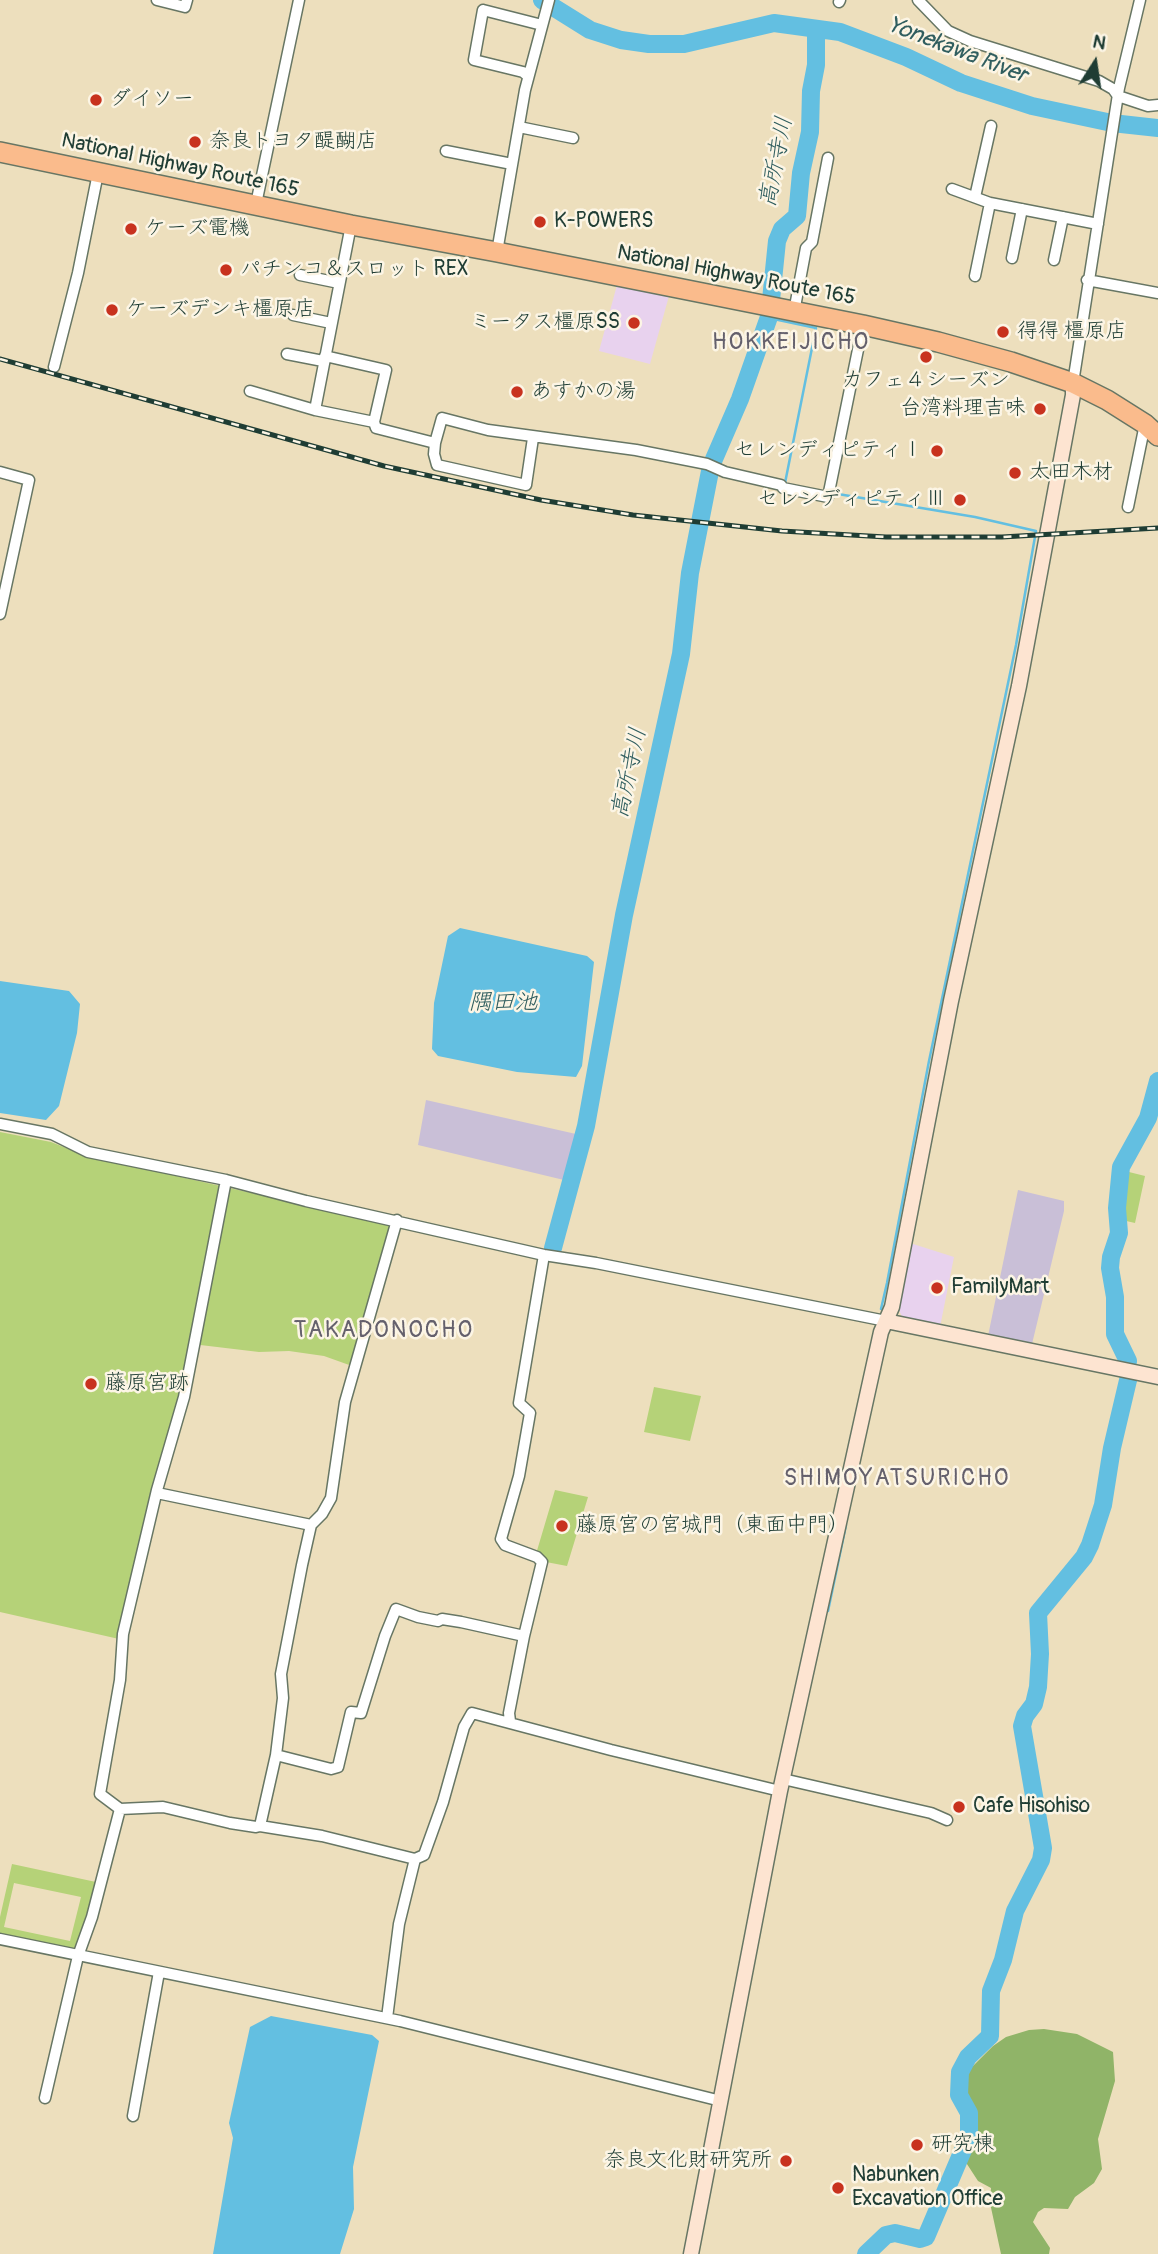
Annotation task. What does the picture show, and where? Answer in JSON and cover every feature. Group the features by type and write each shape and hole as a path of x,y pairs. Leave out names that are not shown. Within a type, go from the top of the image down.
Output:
{"highway":[{"name":"National Highway Route 165","path":"0,152 351,225 863,325 1011,362 1073,383 1107,400 1151,430"}],"street":[{"path":"157,0 185,6 187,0"},
{"path":"256,204 299,0"},
{"path":"497,252 528,76 549,0"},
{"path":"918,0 948,31 970,41 1099,81 1113,89 1118,96 1148,106 1158,105"},
{"path":"691,2254 782,1785 881,1332 891,1307 951,1001 1019,686 1073,395 1087,280 1118,96 1140,0"},
{"path":"528,76 523,72 474,60 482,10 543,20"},
{"path":"975,197 991,126"},
{"path":"519,127 573,138"},
{"path":"446,151 512,164"},
{"path":"794,312 806,248 812,242 828,158"},
{"path":"54,367 78,273 97,173"},
{"path":"952,189 990,203 1098,224"},
{"path":"975,276 990,203"},
{"path":"1012,258 1021,209"},
{"path":"1054,260 1063,217"},
{"path":"315,410 351,225"},
{"path":"300,275 339,283"},
{"path":"1087,280 1158,293"},
{"path":"293,315 331,323"},
{"path":"533,438 526,485 437,465 433,454 442,418 533,438 540,435 636,450 712,466 783,488 828,497 863,325"},
{"path":"287,354 386,370 374,422 376,428 435,443"},
{"path":"250,391 315,410 374,422"},
{"path":"1128,507 1151,430"},
{"path":"0,472 29,480 0,614"},
{"path":"0,1124 52,1134 88,1152 226,1180 544,1255 596,1263 1158,1377"},
{"path":"226,1180 184,1397 157,1493 123,1634 120,1680 100,1794 120,1809 163,1807 256,1828 260,1826 322,1836 415,1859 424,1855 443,1802 464,1727 472,1713 611,1750 931,1813 947,1820"},
{"path":"260,1826 276,1755 283,1698 281,1674 311,1525 322,1514 331,1498 345,1402 397,1220"},
{"path":"510,1721 509,1713 524,1636 541,1562 537,1557 505,1545 501,1539 519,1476 530,1413 519,1403 544,1255"},
{"path":"157,1493 311,1525"},
{"path":"276,1755 331,1769 338,1767 351,1712 360,1713 396,1609 438,1621 442,1619 461,1622 524,1636"},
{"path":"45,2098 78,1956 92,1917 120,1809"},
{"path":"387,2018 399,1924 415,1859"},
{"path":"0,1939 387,2018 721,2101"},
{"path":"133,2116 159,1972"}],"shaded area":[{"name":"ミータス橿原SS","path":"617,285 669,296 650,364 599,351"},
{"path":"426,1100 576,1134 564,1180 418,1145"},
{"path":"1018,1190 1064,1201 1064,1211 1032,1344 988,1336"},
{"path":"910,1243 954,1257 940,1327 903,1319 898,1308"}],"green space":[{"name":"藤原宮跡","path":"0,1132 51,1142 84,1155 388,1224 391,1229 352,1366 324,1356 289,1351 259,1352 192,1344 119,1639 0,1612"},
{"path":"1125,1171 1145,1176 1135,1223 1122,1220"},
{"path":"654,1387 701,1396 690,1441 644,1432"},
{"name":"藤原宮の宮城門（東面中門）","path":"555,1490 588,1497 567,1566 546,1562 536,1554"},
{"path":"12,1864 96,1882 75,1952 0,1936 0,1917","holes":["14,1883 81,1897 70,1941 4,1927"]},
{"path":"1044,2029 1077,2034 1113,2052 1115,2081 1098,2139 1102,2169 1094,2183 1075,2197 1068,2209 1044,2208 1038,2212 1033,2222 1050,2248 1049,2254 1001,2254 990,2203 991,2188 978,2181 965,2161 967,2147 974,2136 972,2110 961,2087 972,2067 993,2046 1006,2037 1029,2030"}],"water":[{"name":"隅田池","path":"460,928 587,956 594,962 582,1066 576,1077 517,1072 438,1056 432,1049 434,1003 448,936"},
{"path":"0,981 69,991 80,1004 77,1033 59,1106 46,1120 0,1113"},
{"path":"271,2016 372,2035 379,2041 353,2167 354,2209 340,2254 213,2254 233,2138 229,2123 250,2027"}],"waterway":[{"name":"Yonekawa River","path":"542,0 590,30 621,40 649,44 684,44 774,23 840,32 906,57 961,83 1032,106 1112,123 1158,128"},
{"name":"高所寺川","path":"771,300 777,241 782,229 797,216 801,173 810,132 816,29"},
{"name":"高所寺川","path":"553,1248 586,1126 624,915 681,654 690,573 711,466 740,399 770,314"},
{"path":"769,318 816,328 785,483"},
{"path":"832,493 975,517 1036,531 1016,645 929,1061 881,1309"},
{"path":"1128,1361 1115,1334 1111,1257 1119,1233 1117,1208 1121,1167 1148,1118 1158,1081"},
{"path":"866,2254 886,2235 895,2233 920,2239 926,2237 969,2136 969,2113 959,2095 960,2072 968,2057 990,2036 991,1991 1003,1960 1015,1911 1041,1860 1043,1848 1022,1726 1025,1716 1034,1704 1038,1687 1038,1613 1084,1557 1090,1545 1103,1505 1112,1448 1129,1376"},
{"path":"828,1611 846,1525"}],"railway":[{"path":"0,359 384,466 541,500 633,515 782,531 886,537 1002,537 1158,528"}],"place":[{"name":"ダイソー","path":"96,100"},
{"name":"奈良トヨタ醍醐店","path":"195,142"},
{"name":"K-POWERS","path":"540,222"},
{"name":"ケーズ電機","path":"131,229"},
{"name":"パチンコ＆スロット REX","path":"226,270"},
{"name":"ケーズデンキ橿原店","path":"112,310"},
{"name":"ミータス橿原SS","path":"634,323"},
{"name":"得得 橿原店","path":"1003,332"},
{"name":"カフェ４シーズン","path":"926,357"},
{"name":"あすかの湯","path":"517,392"},
{"name":"台湾料理吉味","path":"1040,409"},
{"name":"セレンディピティⅠ","path":"937,451"},
{"name":"太田木材","path":"1015,473"},
{"name":"セレンディピティⅢ","path":"960,500"},
{"name":"FamilyMart","path":"937,1288"},
{"name":"藤原宮跡","path":"91,1384"},
{"name":"藤原宮の宮城門（東面中門）","path":"562,1526"},
{"name":"Cafe Hisohiso","path":"959,1807"},
{"name":"研究棟","path":"917,2145"},
{"name":"奈良文化財研究所","path":"786,2161"},
{"name":"Nabunken Excavation Office","path":"838,2188"}],"district":[{"name":"HOKKEIJICHO","path":"791,343"},
{"name":"TAKADONOCHO","path":"384,1331"},
{"name":"SHIMOYATSURICHO","path":"897,1479"}]}
